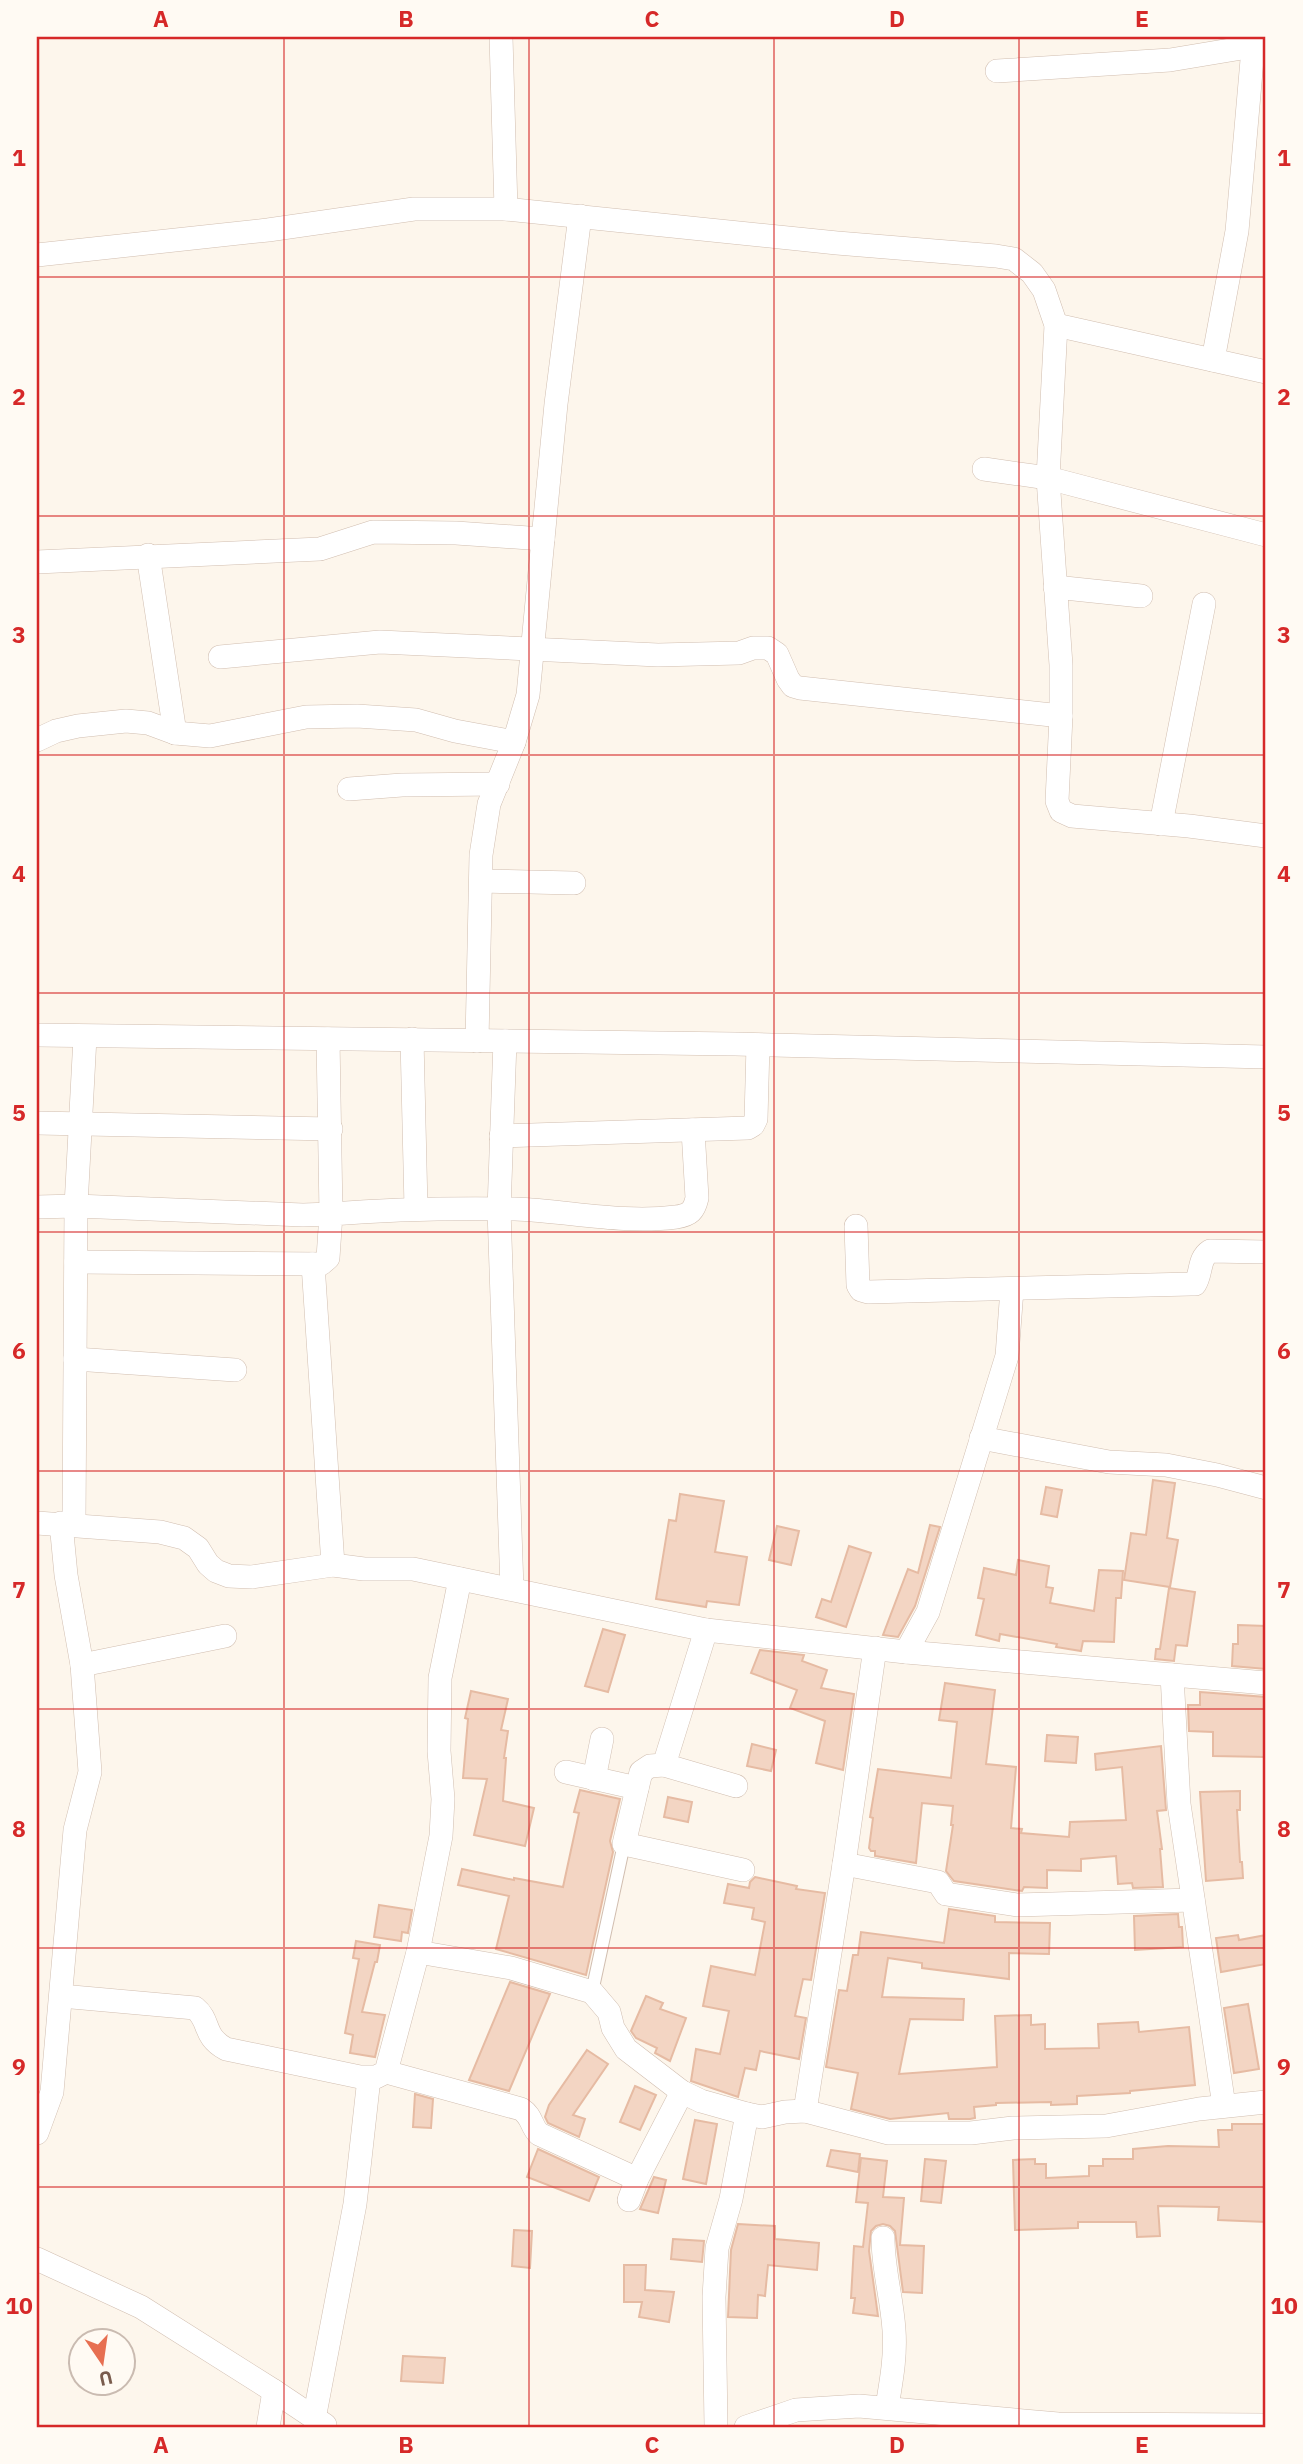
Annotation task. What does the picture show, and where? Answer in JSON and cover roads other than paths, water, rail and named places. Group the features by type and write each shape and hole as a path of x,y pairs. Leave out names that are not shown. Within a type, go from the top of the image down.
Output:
{"street":[{"path":"501,37 506,209"},
{"path":"997,71 1170,60 1258,42 1237,231 1213,360"},
{"path":"37,256 268,230 414,209 506,209 1014,259 1031,273 1044,290 1056,325 1048,478 1061,665 1057,801 1061,811 1072,816 1266,836"},
{"path":"477,1041 481,855 488,804 514,742 528,695 556,404 580,216"},
{"path":"1056,325 1266,372"},
{"path":"984,469 1048,478 1266,535"},
{"path":"37,562 320,549 373,532 456,533 543,539"},
{"path":"148,555 175,733"},
{"path":"1055,587 1142,596"},
{"path":"1161,824 1204,604"},
{"path":"220,657 380,642 658,655 739,653 753,648 768,648 777,654 793,686 800,688 1061,716"},
{"path":"37,740 56,731 78,726 126,721 148,723 175,733 210,736 306,718 357,716 416,720 455,731 514,742"},
{"path":"349,789 402,785 498,784"},
{"path":"481,881 575,883"},
{"path":"37,1035 758,1045 1266,1057"},
{"path":"37,2133 52,2092 75,1830 90,1772 82,1665 66,1575 75,1359 76,1206 85,1037"},
{"path":"76,1262 323,1264 328,1258 331,1214 328,1039"},
{"path":"412,1039 416,1208"},
{"path":"505,1041 499,1210 512,1588"},
{"path":"501,1136 748,1128 756,1119 758,1045"},
{"path":"37,1123 331,1129"},
{"path":"37,1207 76,1206 303,1215 416,1208 644,1219 690,1214 695,1209 697,1198 693,1130"},
{"path":"856,1226 858,1285 861,1290 868,1292 1191,1284 1200,1277 1201,1262 1204,1255 1210,1251 1266,1252"},
{"path":"313,1264 332,1565"},
{"path":"906,1652 928,1612 1007,1356 1012,1289"},
{"path":"75,1359 235,1370"},
{"path":"981,1438 1109,1462 1166,1465 1266,1488"},
{"path":"37,1523 160,1532 184,1538 198,1548 216,1571 229,1576 251,1577 332,1565 363,1569 414,1569 706,1630 906,1652 1266,1683"},
{"path":"37,2259 141,2307 321,2423 378,2075 418,1952 441,1836 443,1799 439,1751 440,1678 460,1578"},
{"path":"664,1765 706,1630"},
{"path":"82,1665 225,1636"},
{"path":"805,2111 875,1648"},
{"path":"1172,1675 1179,1804 1224,2106"},
{"path":"594,1779 602,1739"},
{"path":"736,1786 664,1765 650,1766 641,1772 624,1844 743,1870"},
{"path":"566,1772 636,1788"},
{"path":"844,1864 938,1882 946,1895 1017,1905 1193,1900"},
{"path":"418,1952 510,1968 592,1992 609,2012 613,2028 626,2049 682,2092 701,2101 747,2115 762,2117 805,2111 888,2133 957,2133 1013,2128 1106,2126 1199,2109 1266,2102"},
{"path":"61,1996 195,2008 201,2012 208,2033 215,2043 226,2049 378,2075 521,2109 529,2114 533,2128 539,2134 633,2190 682,2092"},
{"path":"716,2427 713,2297 717,2248 747,2115"},
{"path":"883,2238 883,2264 891,2297 895,2356 887,2407"},
{"path":"268,2427 274,2391"},
{"path":"748,2427 796,2410 859,2406 1058,2424 1266,2425"}],"lane":[{"path":"592,1992 624,1844"}]}
